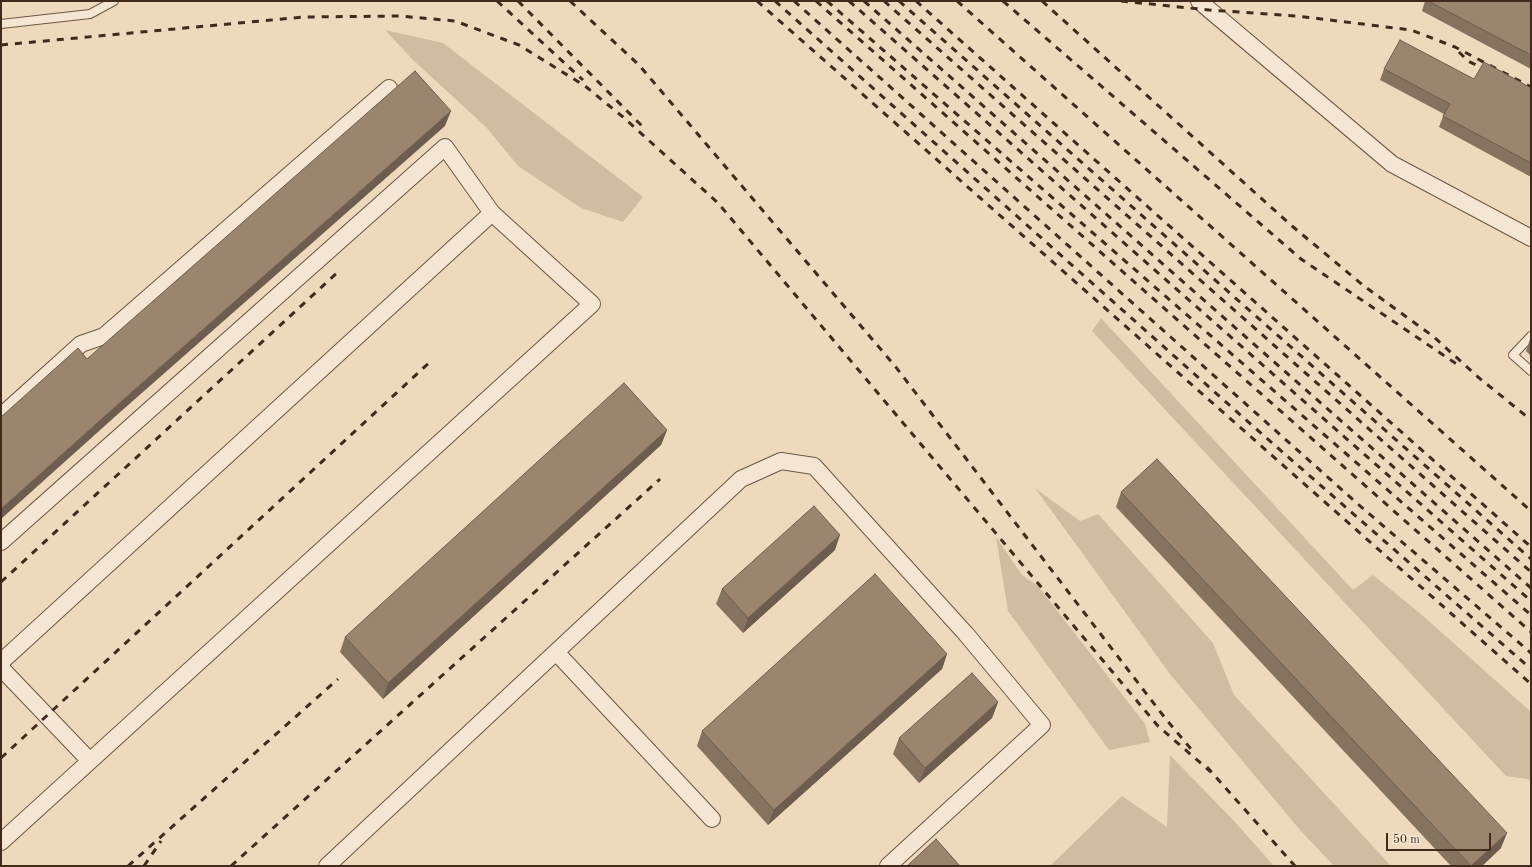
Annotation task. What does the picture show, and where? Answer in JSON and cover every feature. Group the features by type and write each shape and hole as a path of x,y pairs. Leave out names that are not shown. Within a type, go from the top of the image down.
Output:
{"street":[{"path":"1199,1 1392,164 1531,238"},
{"path":"1,416 82,344 104,336 389,88"},
{"path":"1,542 445,147 492,213 592,304 1,842"},
{"path":"1,662 492,213"},
{"path":"327,866 741,479 781,461 814,466 966,634 1042,725 888,866"},
{"path":"556,652 712,819"},
{"path":"1,668 90,761"}],"lane":[{"path":"1,24 90,14 114,1"},
{"path":"1531,336 1514,355 1531,371"}],"shaded area":[{"path":"385,30 443,43 643,197 623,222 581,208 518,166 486,127 413,60"},
{"path":"1101,318 1353,590 1373,575 1422,615 1531,712 1531,782 1528,779 1506,776 1092,331"},
{"path":"1035,488 1080,521 1098,514 1213,643 1234,695 1391,866 1334,866 1300,830 1170,674"},
{"path":"996,537 1022,575 1038,586 1145,724 1150,742 1109,750 1008,611"},
{"path":"1170,755 1234,821 1274,866 1050,866 1122,796 1167,827"}],"building":[{"path":"1428,1 1531,1 1531,55"},
{"path":"1400,40 1474,79 1484,62 1531,88 1531,163 1443,116 1450,104 1384,69"},
{"path":"415,71 451,111 1,509 1,417 78,348 87,359"},
{"path":"624,383 667,430 388,683 345,637"},
{"path":"1157,459 1507,833 1471,866 1121,492"},
{"path":"814,506 840,535 748,618 722,589"},
{"path":"875,574 947,654 774,810 702,731"},
{"path":"972,673 998,702 925,768 899,738"},
{"path":"936,839 960,866 907,866"}],"railway":[{"path":"497,1 583,80"},
{"path":"518,1 643,127"},
{"path":"570,1 639,65 895,366 1165,718 1191,749"},
{"path":"757,1 1531,684"},
{"path":"775,1 1263,435 1531,669"},
{"path":"794,1 1359,505 1531,653"},
{"path":"816,1 1531,632"},
{"path":"827,1 1531,615"},
{"path":"849,1 1531,601"},
{"path":"864,1 1531,588"},
{"path":"884,1 1531,572"},
{"path":"899,1 1531,559"},
{"path":"916,1 1531,547"},
{"path":"957,1 1531,511"},
{"path":"1003,1 1301,259 1458,365"},
{"path":"1042,1 1292,226 1364,286 1434,337 1478,377 1531,420"},
{"path":"1121,1 1209,10 1297,16 1411,30 1455,47 1531,87"},
{"path":"1,45 304,17 400,16 455,21 519,45 585,86 623,117 718,203 1158,726 1211,772"},
{"path":"1459,52 1468,61 1490,72"},
{"path":"1,582 338,272"},
{"path":"1,758 431,361"},
{"path":"231,866 660,479"},
{"path":"128,866 338,679"},
{"path":"1207,767 1295,866"},
{"path":"144,866 161,841"}]}
